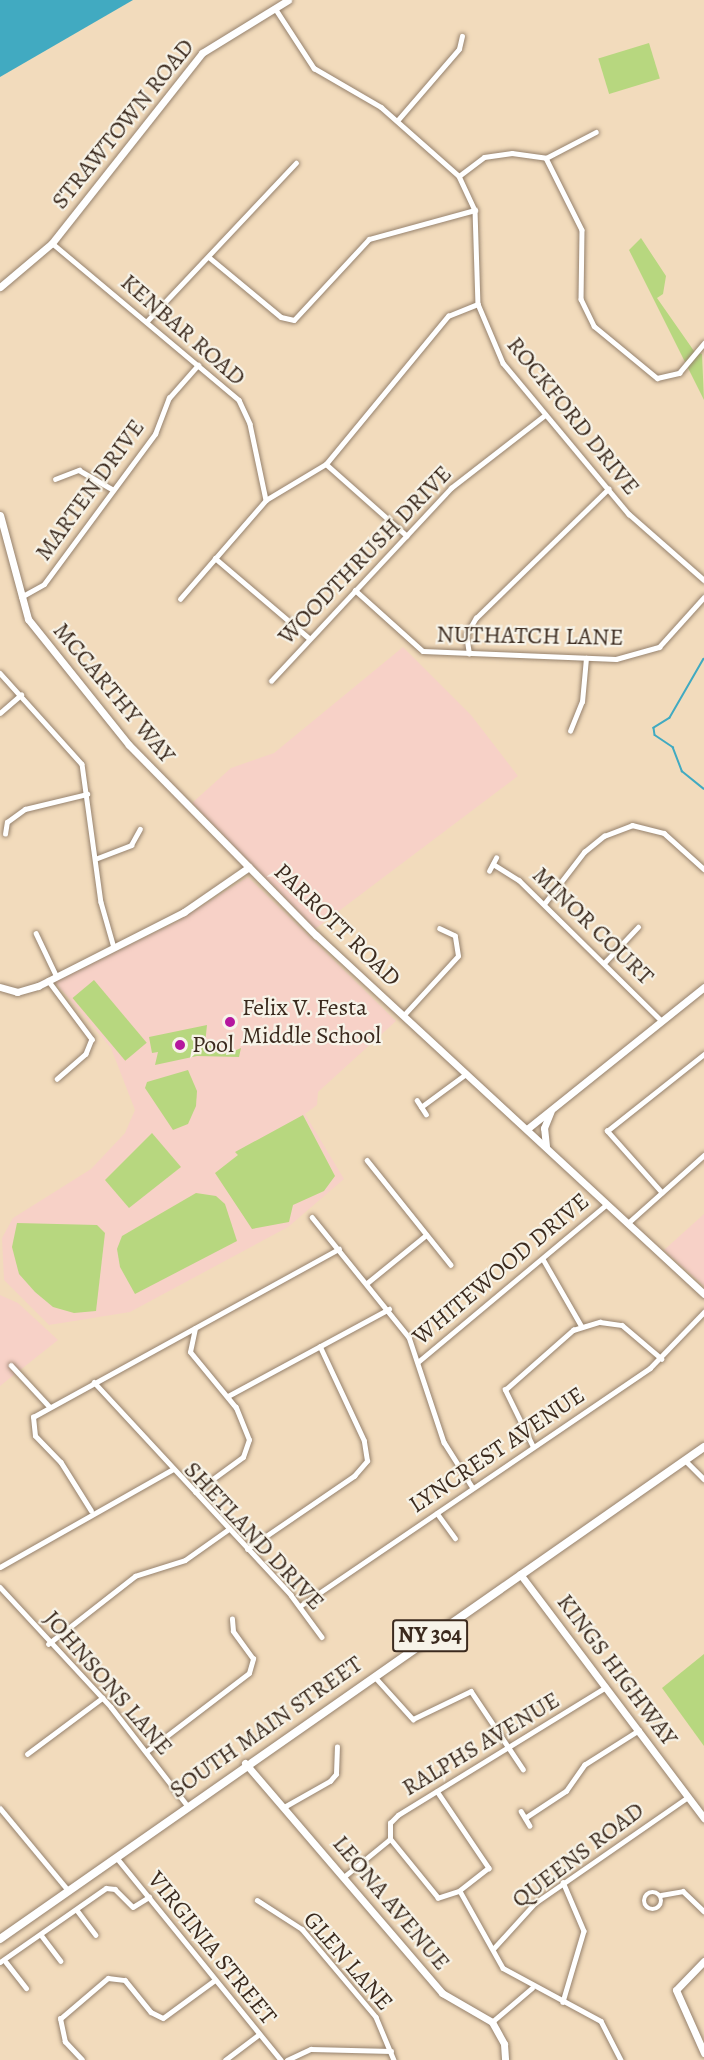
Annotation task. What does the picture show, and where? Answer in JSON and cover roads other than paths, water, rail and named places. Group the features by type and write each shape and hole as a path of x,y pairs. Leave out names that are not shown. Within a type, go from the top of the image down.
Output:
{"main road":[{"name":"SOUTH MAIN STREET","path":"0,1939 71,1893 245,1763 704,1447"}],"street":[{"name":"STRAWTOWN ROAD","path":"0,287 52,243 202,53 288,0"},
{"name":"ROCKFORD DRIVE","path":"275,9 314,68 397,121 459,176 475,210 478,304 503,363 608,489 704,580"},
{"path":"397,121 459,49 462,36"},
{"path":"459,176 498,154 546,158 596,132"},
{"path":"546,158 582,230 581,299 594,326 657,378 679,373 704,344"},
{"path":"147,321 210,258 296,163"},
{"path":"210,258 281,317 294,320 369,239 475,210"},
{"name":"KENBAR ROAD","path":"52,243 198,365 245,410 266,500"},
{"path":"180,599 266,500 326,464 448,316 478,304"},
{"name":"MARTEN DRIVE","path":"21,597 44,584 155,434 169,398 198,365"},
{"name":"WOODTHRUSH DRIVE","path":"271,681 451,488 545,415"},
{"path":"326,464 407,536"},
{"path":"55,479 79,470 113,490"},
{"path":"469,654 466,635 476,618 608,489"},
{"name":"MCCARTHY WAY","path":"0,515 21,597 36,632 86,686 129,745 249,867"},
{"path":"215,558 309,639"},
{"name":"NUTHATCH LANE","path":"355,590 423,651 586,658 630,657 659,647 704,597"},
{"path":"570,731 582,702 586,658"},
{"path":"0,673 76,753 87,794 95,859 113,944"},
{"path":"0,713 21,695"},
{"path":"5,834 7,822 25,809 87,794"},
{"path":"544,904 584,852 603,836 632,825 664,833 704,869"},
{"path":"95,859 131,845 140,829"},
{"path":"489,871 496,858"},
{"name":"MINOR COURT","path":"493,864 544,904 662,1021"},
{"name":"PARROTT ROAD","path":"0,987 21,992 48,980 113,944 184,912 249,867 403,1016 704,1293"},
{"path":"605,963 638,927"},
{"path":"403,1016 458,956 455,936 440,929"},
{"path":"36,933 56,975"},
{"path":"48,980 92,1039 88,1052 57,1079"},
{"path":"527,1129 704,987"},
{"path":"662,1193 607,1131 704,1054"},
{"path":"421,1107 466,1074"},
{"path":"417,1100 426,1114"},
{"path":"547,1148 544,1128 554,1107"},
{"path":"627,1223 704,1155"},
{"path":"367,1160 451,1264"},
{"name":"WHITEWOOD DRIVE","path":"418,1362 607,1204"},
{"path":"312,1217 389,1309 418,1362 444,1442 473,1488"},
{"path":"367,1283 426,1234"},
{"path":"91,1511 61,1463 31,1430 33,1417 49,1406 339,1249"},
{"path":"543,1259 581,1325"},
{"path":"228,1396 389,1309"},
{"name":"LYNCREST AVENUE","path":"300,1606 662,1359 704,1312"},
{"path":"533,1447 505,1390 512,1379 581,1325 622,1325 662,1359"},
{"path":"195,1492 247,1449 247,1429 228,1396 190,1352 196,1326"},
{"path":"247,1549 354,1476 367,1461 364,1441 320,1347"},
{"path":"11,1365 49,1406"},
{"path":"94,1382 173,1469"},
{"path":"685,1461 704,1479"},
{"name":"SHETLAND DRIVE","path":"0,1567 91,1511 173,1469 300,1606 322,1637"},
{"path":"437,1513 455,1538"},
{"path":"48,1644 123,1583 185,1560 229,1529"},
{"name":"KINGS HIGHWAY","path":"520,1574 704,1818"},
{"name":"JOHNSONS LANE","path":"0,1587 48,1644 102,1698 147,1751 187,1805"},
{"path":"147,1751 249,1673 253,1659 233,1631 232,1619"},
{"path":"373,1675 413,1719 471,1691 511,1747 523,1768"},
{"name":"RALPHS AVENUE","path":"390,1839 390,1822 606,1687"},
{"path":"27,1754 102,1698"},
{"path":"525,1818 566,1791 584,1765 639,1730"},
{"path":"284,1808 330,1781 336,1774 337,1747"},
{"name":"LEONA AVENUE","path":"245,1763 345,1876 442,1993 492,2022"},
{"path":"345,1876 390,1839 434,1897 459,1891 489,1868 437,1791"},
{"name":"QUEENS ROAD","path":"494,1948 563,1882 688,1797"},
{"path":"0,1808 71,1893"},
{"path":"521,1811 530,1826"},
{"name":"VIRGINIA STREET","path":"117,1858 281,2060"},
{"path":"563,1882 584,1931 563,2002"},
{"path":"26,1988 3,1962 110,1887 133,1906 149,1897"},
{"path":"459,1891 504,1968 532,1988 601,2021 621,2060"},
{"path":"661,1895 658,1909 645,1905 648,1893 661,1895 683,1891 704,1911"},
{"name":"GLEN LANE","path":"257,1900 302,1929 376,2017 394,2060"},
{"path":"77,1910 96,1935"},
{"path":"42,1936 61,1961"},
{"path":"704,1961 676,1989 704,2053"},
{"path":"82,2060 65,2042 60,2019 108,1978 123,1979 162,2018 215,1980"},
{"path":"506,2060 504,2044 492,2022 532,1988"},
{"path":"225,2060 258,2034"},
{"path":"287,2060 311,2049 391,2051"}],"water":[{"path":"0,0 133,0 0,77"}],"waterway":[{"path":"704,659 670,718 654,728 655,735 673,747 682,771 704,789"}],"place":[{"name":"Felix V. Festa Middle School","path":"230,1022"},
{"name":"Pool","path":"180,1045"}]}
